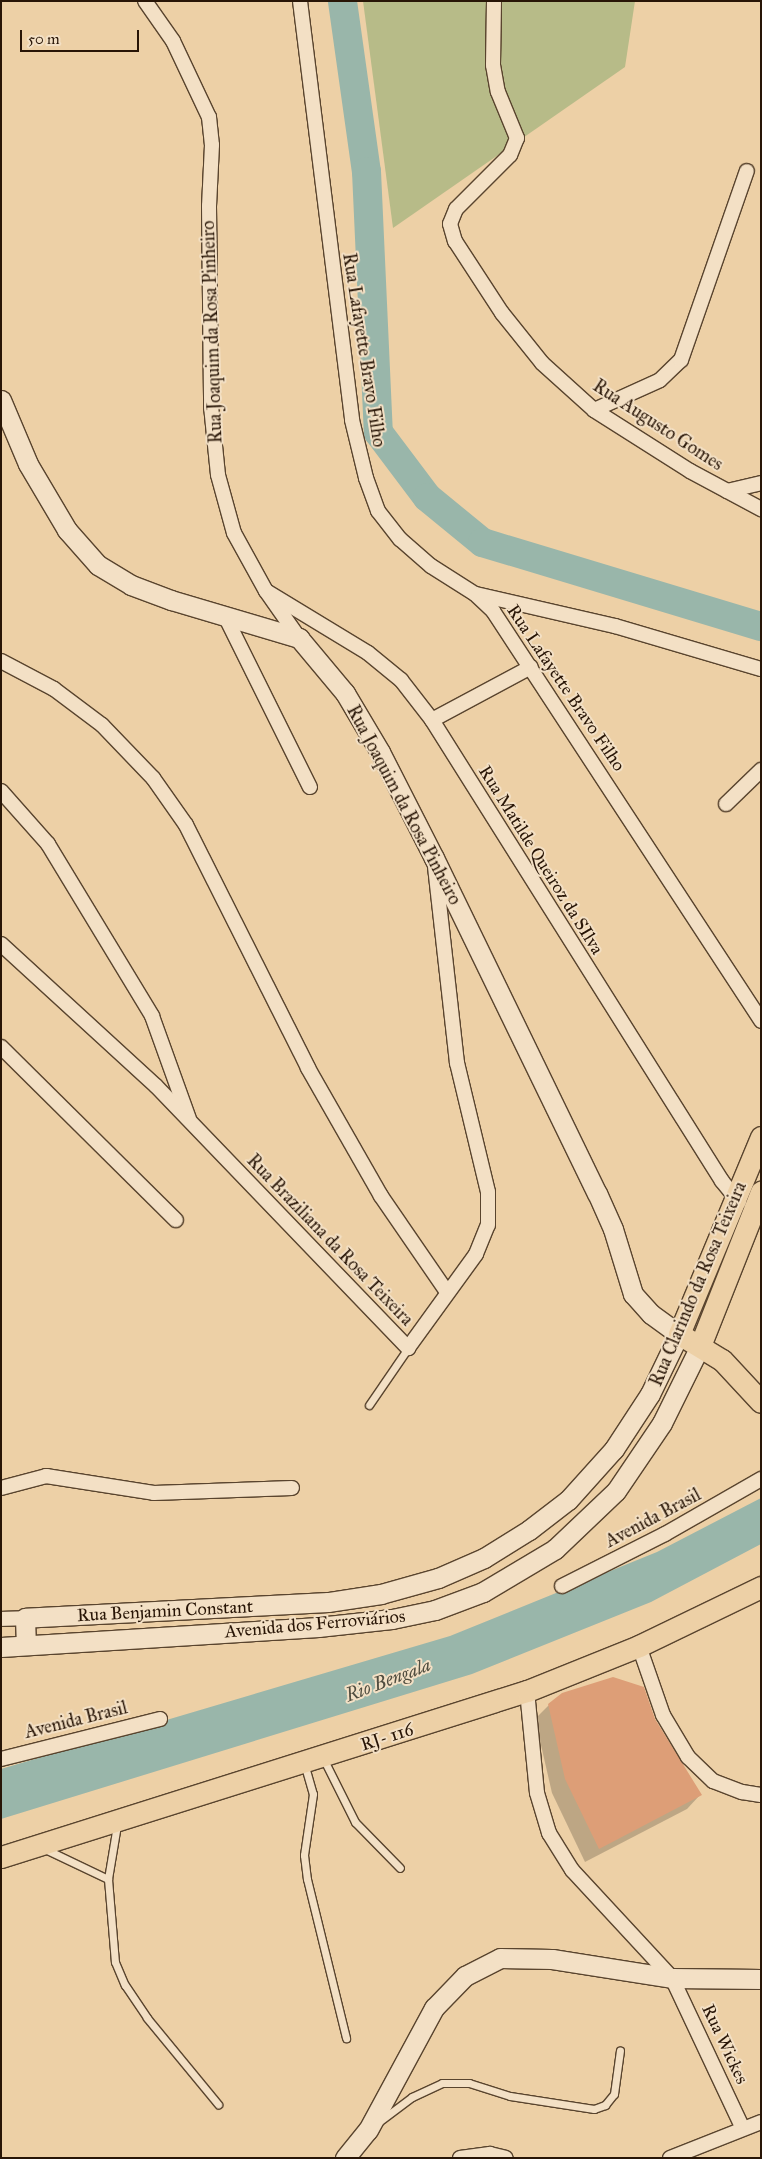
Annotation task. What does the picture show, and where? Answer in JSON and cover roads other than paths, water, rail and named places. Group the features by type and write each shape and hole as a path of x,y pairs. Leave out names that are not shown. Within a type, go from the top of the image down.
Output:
{"main road":[{"name":"Rua Clarindo da Rosa Teixeira","path":"679,1334 761,1137"},
{"name":"Avenida dos Ferroviários","path":"700,1346 761,1192"},
{"path":"679,1334 722,1360 758,1393"},
{"name":"RJ- 116","path":"1,1857 527,1691 639,1646 761,1587"}],"street":[{"name":"Rua Joaquim da Rosa Pinheiro","path":"145,1 173,41 209,117 212,145 209,206 211,406 218,476 234,533 266,591 299,638 344,693 380,752 434,858 597,1193 613,1229 633,1294 651,1314 679,1334"},
{"name":"Rua Lafayette Bravo Filho","path":"300,1 335,300 352,420 366,478 378,511 400,539 431,566 475,594 493,611 761,1020"},
{"name":"Rua Augusto Gomes","path":"494,1 493,65 498,92 517,138 515,147 456,209 450,224 455,242 502,313 542,363 594,410 727,491 761,509"},
{"path":"594,410 660,380 681,360 747,171"},
{"path":"1,400 28,464 67,530 98,565 131,585 299,638"},
{"path":"727,491 761,483"},
{"name":"Rua Matilde Queiroz da SIlva","path":"266,591 368,653 400,680 432,720 735,1198 752,1213"},
{"path":"475,594 615,626 761,669"},
{"path":"225,616 310,787"},
{"path":"1,661 54,689 102,725 153,778 186,825 259,975 356,1153 381,1196 447,1292"},
{"path":"432,720 530,667"},
{"path":"726,804 761,770"},
{"path":"1,791 48,844 152,1016 190,1122"},
{"name":"Rua Braziliana da Rosa Teixeira","path":"1,944 190,1122 408,1348 476,1254 488,1225 488,1192 457,1062 434,858"},
{"path":"1,1047 176,1220"},
{"name":"Rua Clarindo da Rosa Teixeira","path":"328,1602 381,1594 438,1578 484,1558 560,1506 614,1449 650,1394 679,1334"},
{"name":"Avenida dos Ferroviários","path":"1,1647 26,1643 318,1627 392,1619 435,1610 483,1592 555,1549 616,1491 662,1422 700,1346"},
{"path":"1,1488 46,1476 154,1492 292,1488"},
{"name":"Avenida Brasil","path":"562,1586 665,1534 761,1479"},
{"name":"Rua Benjamin Constant","path":"1,1619 328,1602"},
{"path":"26,1618 26,1643"},
{"path":"639,1646 663,1715 688,1757 713,1781 742,1792 761,1795"},
{"name":"Rua Wickes","path":"527,1691 537,1793 549,1833 572,1870 672,1978 742,2127"},
{"name":"Avenida Brasil","path":"1,1759 160,1719"},
{"path":"345,2158 368,2130 434,2008 465,1976 500,1958 552,1958 672,1978 761,1979"},
{"path":"670,2158 742,2127 761,2122"},
{"path":"460,2158 490,2154 506,2158"}],"lane":[{"path":"369,1405 408,1348"},
{"path":"313,1760 355,1822 400,1868"},
{"path":"313,1760 313,1794 304,1855 307,1879 346,2038"},
{"path":"117,1821 108,1879 113,1948 125,1985 218,2104"},
{"path":"38,1846 108,1879"},
{"path":"368,2130 412,2097 442,2083 469,2083 510,2096 594,2109 605,2105 614,2094 620,2050"}],"water":[{"name":"Rio Bengala","path":"761,1498 761,1544 651,1602 472,1674 1,1819 1,1769 450,1636 657,1552"}],"waterway":[{"path":"342,1 366,171 378,432 427,497 482,542 761,626"}]}
